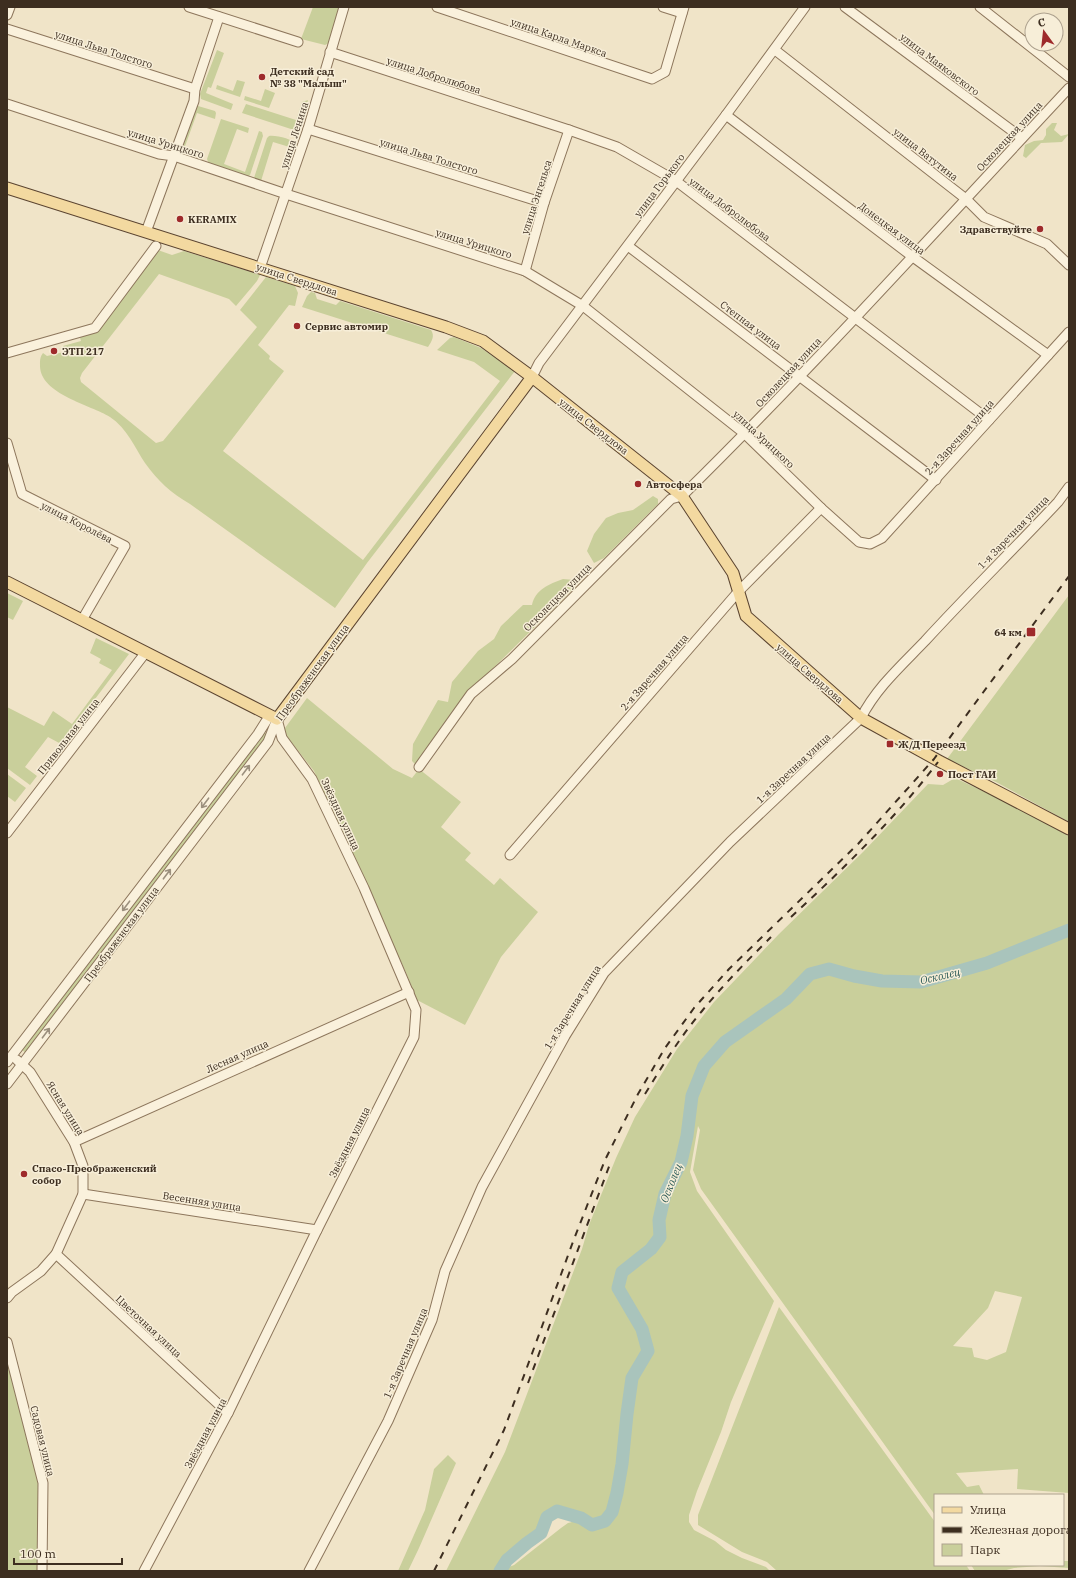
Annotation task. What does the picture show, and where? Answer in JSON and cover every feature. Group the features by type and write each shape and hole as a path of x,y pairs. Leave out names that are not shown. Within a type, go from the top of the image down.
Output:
{"main road":[{"name":"улица Свердлова","path":"7,188 446,327 484,341 532,377 682,496 733,573 746,616 861,718 939,761 1069,829"},
{"name":"Преображенская улица","path":"274,717 532,377"},
{"path":"7,582 274,717"}],"street":[{"path":"7,15 10,7"},
{"path":"189,7 298,42"},
{"name":"улица Ленина","path":"260,268 308,129 344,7"},
{"path":"663,7 683,10"},
{"name":"улица Горького","path":"532,377 539,363 775,50 805,7"},
{"name":"улица Маяковского","path":"845,7 1022,138"},
{"path":"980,7 1069,77"},
{"name":"улица Карла Маркса","path":"442,8 652,79 665,72 683,10"},
{"path":"146,232 194,102 195,89 219,17"},
{"name":"улица Льва Толстого","path":"7,29 195,89"},
{"name":"улица Ватутина","path":"775,50 966,199 984,217 1047,244 1069,265"},
{"name":"улица Добролюбова","path":"330,52 617,147 676,181 989,420"},
{"name":"Осколецкая улица","path":"419,767 471,694 512,659 671,499 682,496 745,434 854,317 913,257 1069,88"},
{"name":"улица Урицкого","path":"7,104 159,154 174,156 286,194 525,270 583,306 745,434 821,508 859,542"},
{"name":"Донецкая улица","path":"726,115 913,257 1048,355"},
{"name":"улица Льва Толстого","path":"308,129 544,203"},
{"name":"улица Энгельса","path":"525,270 544,203 569,130"},
{"path":"7,353 95,328 156,246"},
{"name":"Степная улица","path":"628,246 936,480"},
{"name":"2-я Заречная улица","path":"859,542 870,544 882,538 1069,332"},
{"name":"улица Королёва","path":"7,443 22,494 125,546 82,620"},
{"name":"1-я Заречная улица","path":"308,1571 388,1421 432,1320 445,1271 482,1187 565,1036 604,973 730,842 861,718 869,703 891,676 966,596 1047,514 1069,488"},
{"name":"2-я Заречная улица","path":"510,855 738,592 821,508"},
{"name":"Привольная улица","path":"7,833 146,652"},
{"name":"Звёздная улица","path":"144,1571 228,1413 317,1230 414,1037 416,1010 364,888 312,778 282,738 274,717"},
{"name":"Преображенская улица","path":"9,1059 258,734 274,717"},
{"name":"Преображенская улица","path":"7,1084 268,742 274,717"},
{"name":"Лесная улица","path":"74,1142 409,992"},
{"name":"Ясная улица","path":"7,1298 12,1292 41,1271 56,1254 83,1194 83,1166 74,1142 30,1072 22,1064 9,1059"},
{"name":"Весенняя улица","path":"83,1194 317,1230"},
{"name":"Цветочная улица","path":"56,1254 228,1413"},
{"name":"Садовая улица","path":"7,1342 43,1482 42,1571"}],"green space":[{"path":"313,7 341,7 329,43 325,45 301,39"},
{"path":"217,50 224,53 211,88 208,87 206,93 233,104 231,110 201,99 200,94"},
{"path":"237,80 245,82 240,97 216,89 217,85 233,91"},
{"path":"265,89 275,93 269,108 244,100 245,96 261,101"},
{"path":"308,100 303,120 298,123 294,130 242,113 246,104 296,120 302,102"},
{"path":"195,106 215,111 216,113 215,119 197,113 184,149 200,155 194,157 179,152"},
{"path":"221,119 249,128 248,133 237,129 224,164 245,172 259,131 262,132 263,136 250,175 246,178 209,164 207,159"},
{"path":"1052,123 1057,123 1054,130 1061,136 1069,134 1062,142 1041,143 1026,158 1023,156 1025,145 1034,141 1043,140 1046,135 1046,129"},
{"path":"269,136 284,138 298,145 296,149 273,142 261,181 283,188 283,190 255,181 254,178 267,138"},
{"path":"155,249 172,255 184,251 260,275 257,281 236,306 229,299 159,274 82,373 80,378 81,382 156,443 163,441 257,327 240,310 266,277 295,286 298,293 295,306 289,305 258,345 270,356 269,359 284,371 223,451 363,560 500,381 474,362 437,350 450,338 454,337 481,348 515,371 367,563 335,608 171,491 160,481 145,463 126,432 116,422 110,417 57,391 48,384 42,375 40,362 43,353 47,356 64,352 63,346 81,341 79,334 96,329"},
{"path":"311,292 315,293 317,299 336,305 340,301 431,330 433,334 432,341 428,347 302,307 307,296"},
{"path":"653,496 658,499 658,504 604,558 594,563 587,551 594,534 606,518 618,513 633,510"},
{"path":"563,579 575,580 574,588 461,700 417,766 412,761 413,744 438,700 448,702 452,682 478,651 494,639 501,626 523,605 532,605 536,595 543,588"},
{"path":"7,593 23,601 13,620 7,617"},
{"path":"1069,595 1069,822 996,782 947,759"},
{"path":"96,638 129,654 61,744 48,737 25,767 37,776 30,785 7,768 7,707 44,726 53,711 72,724 112,670 99,663 101,659 90,653"},
{"path":"307,698 393,769 412,778 419,769 461,802 441,827 471,853 465,860 494,885 500,878 538,912 501,957 465,1025 417,1000 314,771 285,734 285,728"},
{"path":"264,732 269,735 26,1053 22,1050"},
{"path":"7,774 26,788 15,802 7,796"},
{"path":"955,778 1000,799 1069,836 1069,1493 1017,1489 1018,1469 956,1473 967,1487 979,1485 984,1494 934,1494 934,1514 701,1189 693,1170 700,1130 698,1126 690,1172 697,1191 774,1301 731,1402 721,1432 697,1491 689,1515 689,1522 694,1530 715,1541 726,1550 766,1567 770,1571 504,1571 504,1569 514,1565 568,1523 580,1520 592,1527 607,1522 614,1512 621,1487 635,1378 650,1350 645,1329 621,1288 623,1274 654,1251 664,1238 664,1218 669,1194 683,1162 694,1123 685,1123 677,1160 662,1193 656,1220 656,1238 649,1248 627,1263 618,1274 616,1288 630,1309 639,1329 643,1355 630,1377 616,1494 608,1517 605,1521 592,1524 581,1517 556,1510 546,1516 540,1532 505,1558 497,1571 446,1571 505,1452 582,1249 589,1225 616,1158 635,1117 677,1049 714,1002 779,934 863,852 928,784 943,785","holes":["995,1291 1022,1297 1006,1352 987,1360 974,1357 972,1348 953,1346 988,1308"]},
{"path":"779,1307 934,1521 934,1566 967,1566 970,1571 777,1571 767,1562 742,1552 698,1525 698,1515"},
{"path":"7,1362 33,1444 42,1488 42,1571 7,1571"},
{"path":"448,1455 456,1463 408,1571 398,1571 425,1510 434,1469"},
{"path":"1064,1561 1069,1561 1069,1568 1040,1566 1064,1566"},
{"path":"972,1566 1040,1566 1014,1568 1003,1571 975,1571"}],"waterway":[{"name":"Осколец","path":"500,1571 507,1560 541,1533 547,1517 557,1511 581,1518 592,1525 605,1521 612,1512 622,1464 632,1378 648,1351 642,1329 618,1288 622,1272 651,1249 660,1237 659,1220 665,1194 681,1162 687,1136 692,1096 704,1066 725,1042 786,999 810,974 829,969 854,976 882,981 921,982 987,963 1069,930"}],"railway":[{"path":"434,1571 504,1430 574,1239 605,1160 638,1094 665,1048 694,1008 729,969 858,844 934,759 1069,576"},
{"path":"791,917 868,843 904,804 938,762"},
{"path":"645,1094 672,1051 710,1001 771,937"},
{"path":"528,1383 610,1164"}],"place":[{"name":"Детский сад № 38 \"Малыш\"","path":"262,77"},
{"name":"KERAMIX","path":"180,219"},
{"name":"Здравствуйте","path":"1040,229"},
{"name":"Сервис автомир","path":"297,326"},
{"name":"ЭТП 217","path":"54,351"},
{"name":"Автосфера","path":"638,484"},
{"name":"64 км","path":"1031,632"},
{"name":"Ж/Д Переезд","path":"890,744"},
{"name":"Пост ГАИ","path":"940,774"},
{"name":"Спасо-Преображенский собор","path":"24,1174"}]}
